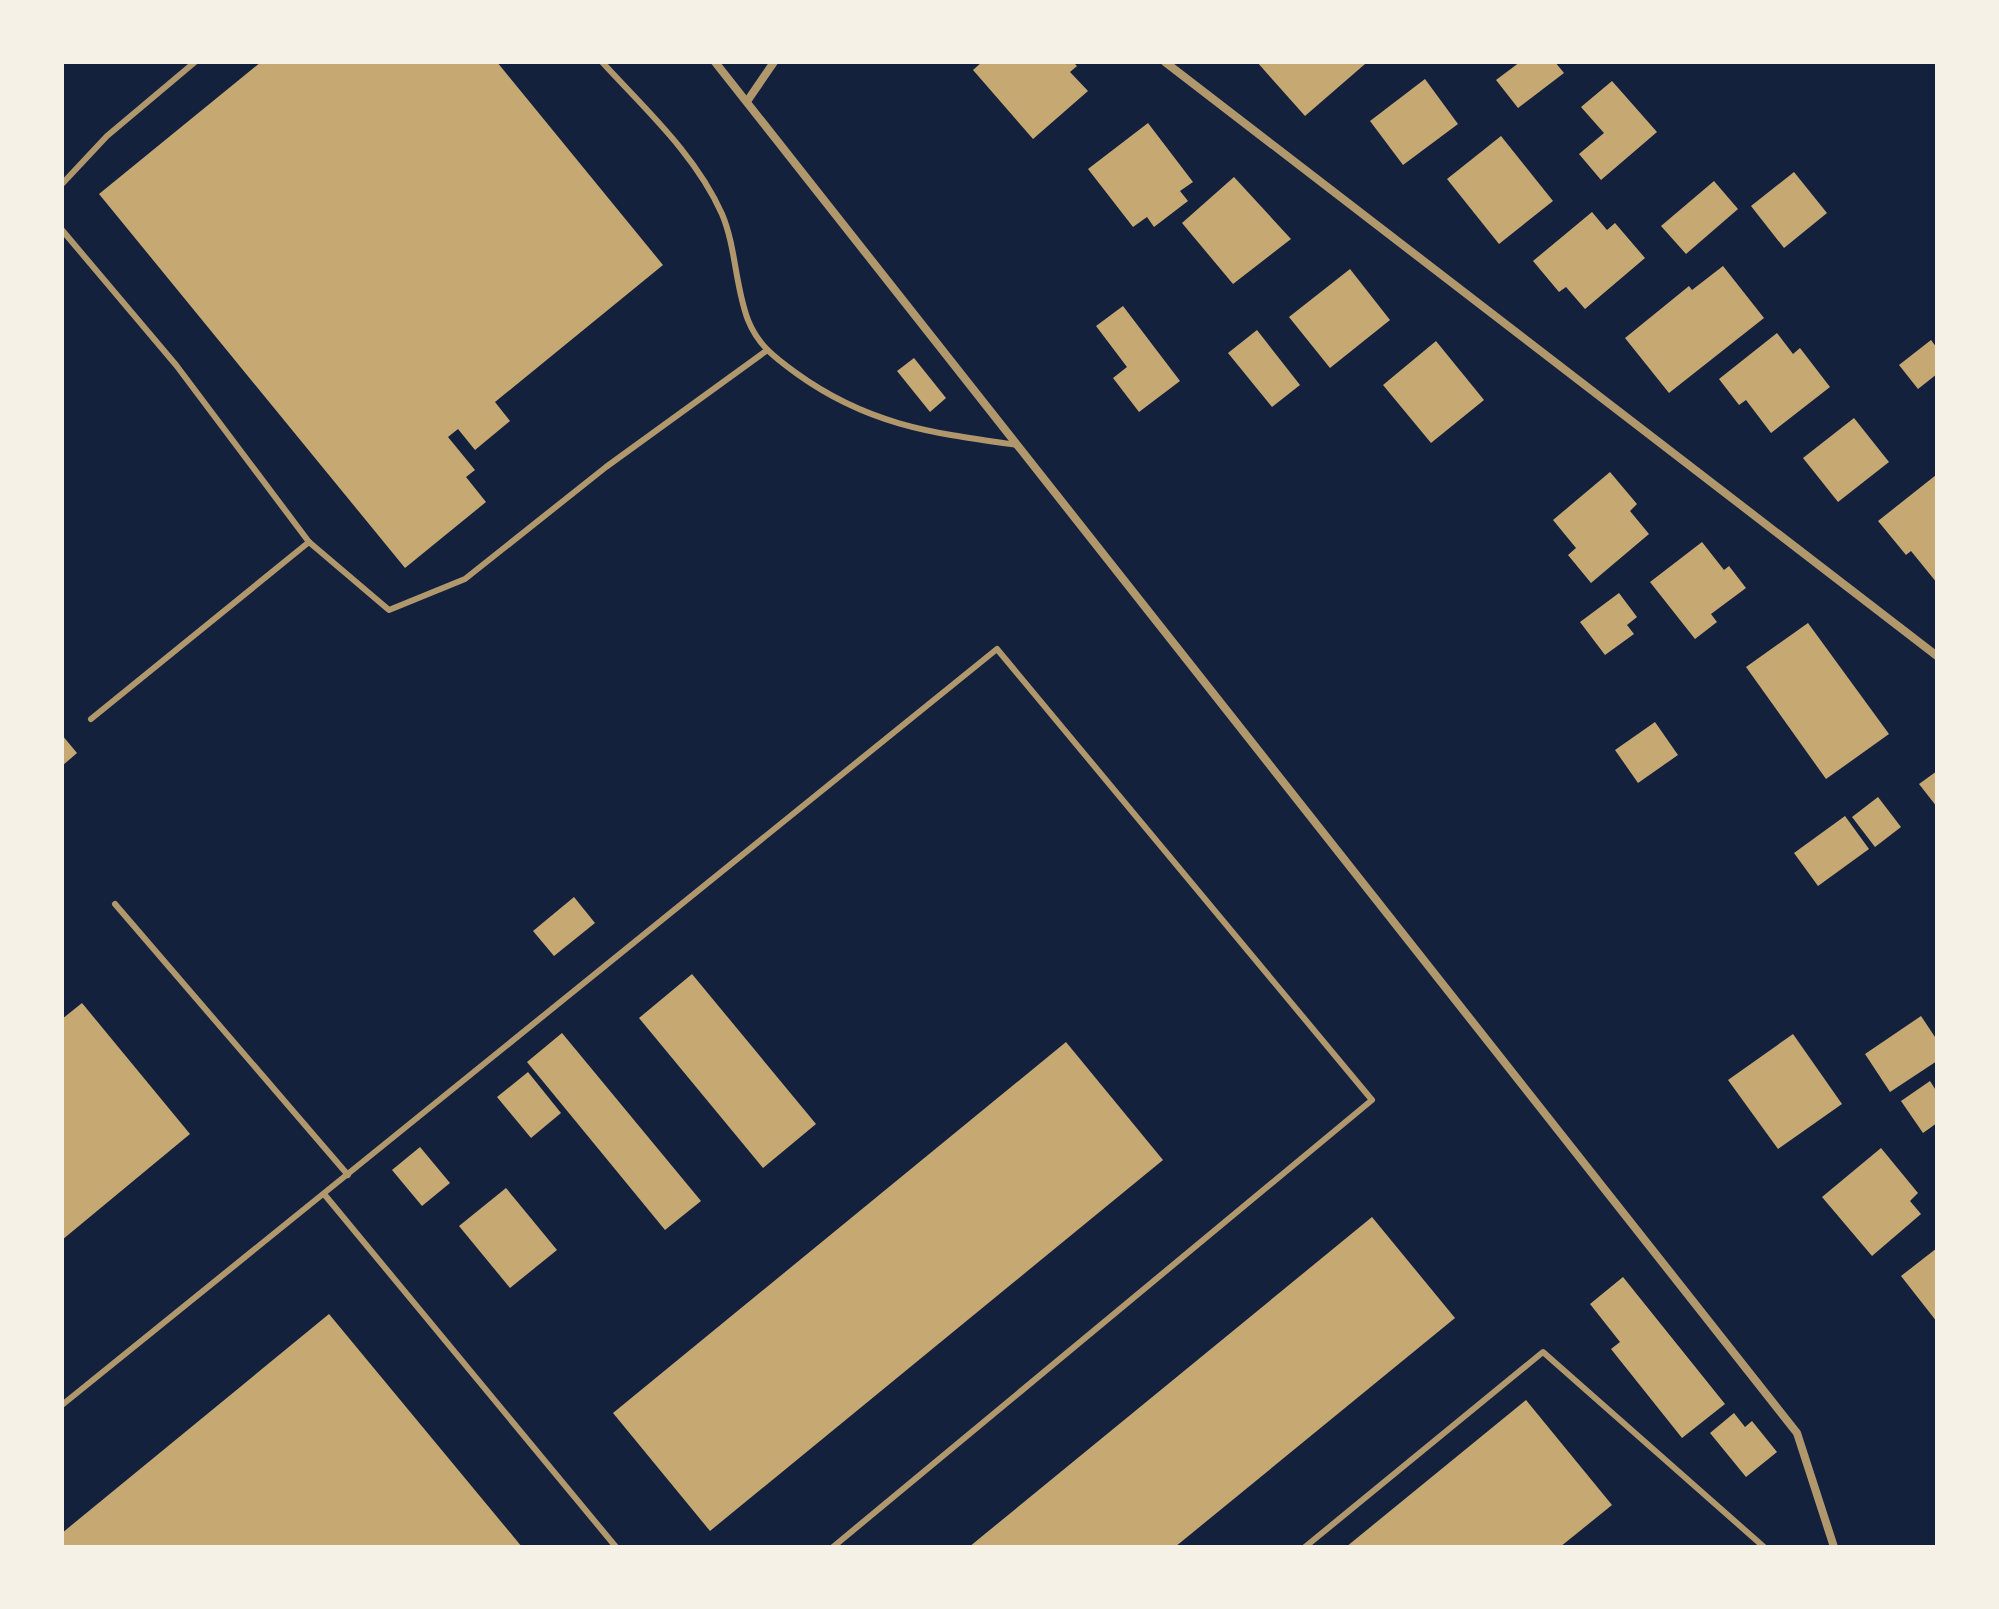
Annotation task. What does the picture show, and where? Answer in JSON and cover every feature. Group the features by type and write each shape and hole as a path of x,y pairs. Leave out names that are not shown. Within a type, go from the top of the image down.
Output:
{"street":[{"path":"715,62 1797,1433 1834,1547"},
{"path":"748,100 774,62"},
{"path":"1165,62 1937,656"}],"lane":[{"path":"62,184 107,136 195,62"},
{"path":"602,62 689,158 722,215 748,320 766,351 853,408 895,424 1020,446"},
{"path":"62,230 176,365 309,542 389,610 465,579 606,467 766,351"},
{"path":"91,719 309,542"},
{"path":"62,1405 997,649 1372,1100 833,1547"},
{"path":"115,904 348,1175"},
{"path":"324,1194 616,1547"},
{"path":"1305,1547 1543,1352 1764,1547"}],"building":[{"path":"261,62 497,62 663,265 495,402 510,421 475,450 458,429 448,437 475,470 466,477 486,502 405,568 99,194"},
{"path":"982,62 1073,62 1077,66 1070,72 1088,91 1033,139 973,70"},
{"path":"1257,62 1362,62 1365,64 1305,116"},
{"path":"1520,62 1555,62 1564,73 1518,108 1496,80"},
{"path":"1425,79 1458,124 1403,165 1370,121"},
{"path":"1612,81 1657,132 1601,180 1579,154 1604,133 1581,107"},
{"path":"1148,123 1193,182 1180,191 1188,201 1154,227 1147,217 1133,227 1088,169"},
{"path":"1501,136 1553,201 1499,244 1447,179"},
{"path":"1794,172 1827,213 1784,248 1751,206"},
{"path":"1234,177 1291,239 1233,284 1182,223"},
{"path":"1714,181 1738,209 1686,254 1661,226"},
{"path":"1592,212 1607,230 1615,223 1645,258 1585,309 1566,287 1559,292 1533,261"},
{"path":"1723,266 1764,318 1669,393 1625,338 1689,286 1692,290"},
{"path":"1350,269 1390,320 1330,368 1289,317"},
{"path":"1123,306 1180,381 1139,412 1113,378 1127,367 1096,326"},
{"path":"1257,330 1300,385 1272,407 1228,353"},
{"path":"1777,333 1793,354 1800,348 1830,387 1771,433 1746,400 1739,405 1719,379"},
{"path":"1931,340 1937,348 1937,374 1918,389 1899,365"},
{"path":"1436,341 1484,400 1431,443 1383,385"},
{"path":"914,358 946,398 930,412 897,371"},
{"path":"1854,418 1889,462 1838,502 1803,458"},
{"path":"1610,472 1637,504 1630,511 1649,534 1591,583 1568,555 1576,548 1553,520"},
{"path":"1936,475 1937,583 1911,551 1906,555 1878,521"},
{"path":"1702,542 1724,570 1729,566 1746,588 1711,614 1717,622 1695,639 1650,582"},
{"path":"1619,593 1637,617 1627,625 1634,634 1605,655 1580,622"},
{"path":"1808,623 1889,734 1826,779 1746,667"},
{"path":"1655,722 1678,755 1638,783 1615,750"},
{"path":"62,735 77,753 62,766"},
{"path":"1937,771 1937,807 1919,784"},
{"path":"1878,797 1901,827 1875,847 1852,817"},
{"path":"1845,816 1869,849 1818,886 1794,853"},
{"path":"574,897 595,923 554,956 533,931"},
{"path":"692,974 816,1124 763,1168 639,1018"},
{"path":"82,1003 190,1134 62,1240 62,1019"},
{"path":"1921,1016 1937,1040 1937,1061 1890,1092 1865,1054"},
{"path":"562,1033 701,1201 665,1230 527,1062"},
{"path":"1793,1034 1842,1104 1778,1149 1728,1080"},
{"path":"1066,1042 1163,1160 710,1531 613,1413"},
{"path":"528,1072 561,1113 531,1138 497,1097"},
{"path":"1930,1081 1937,1092 1937,1123 1923,1133 1901,1101"},
{"path":"420,1147 450,1183 422,1206 392,1170"},
{"path":"1881,1148 1918,1193 1910,1201 1921,1214 1872,1256 1822,1197"},
{"path":"506,1188 557,1250 510,1288 459,1226"},
{"path":"1372,1217 1455,1318 1175,1547 969,1547"},
{"path":"1937,1248 1937,1322 1901,1276"},
{"path":"1623,1277 1725,1404 1682,1438 1611,1349 1620,1342 1590,1304"},
{"path":"329,1314 522,1547 62,1547 62,1533"},
{"path":"1526,1400 1612,1505 1560,1547 1346,1547"},
{"path":"1734,1413 1745,1427 1752,1421 1777,1452 1746,1477 1710,1433"}]}
